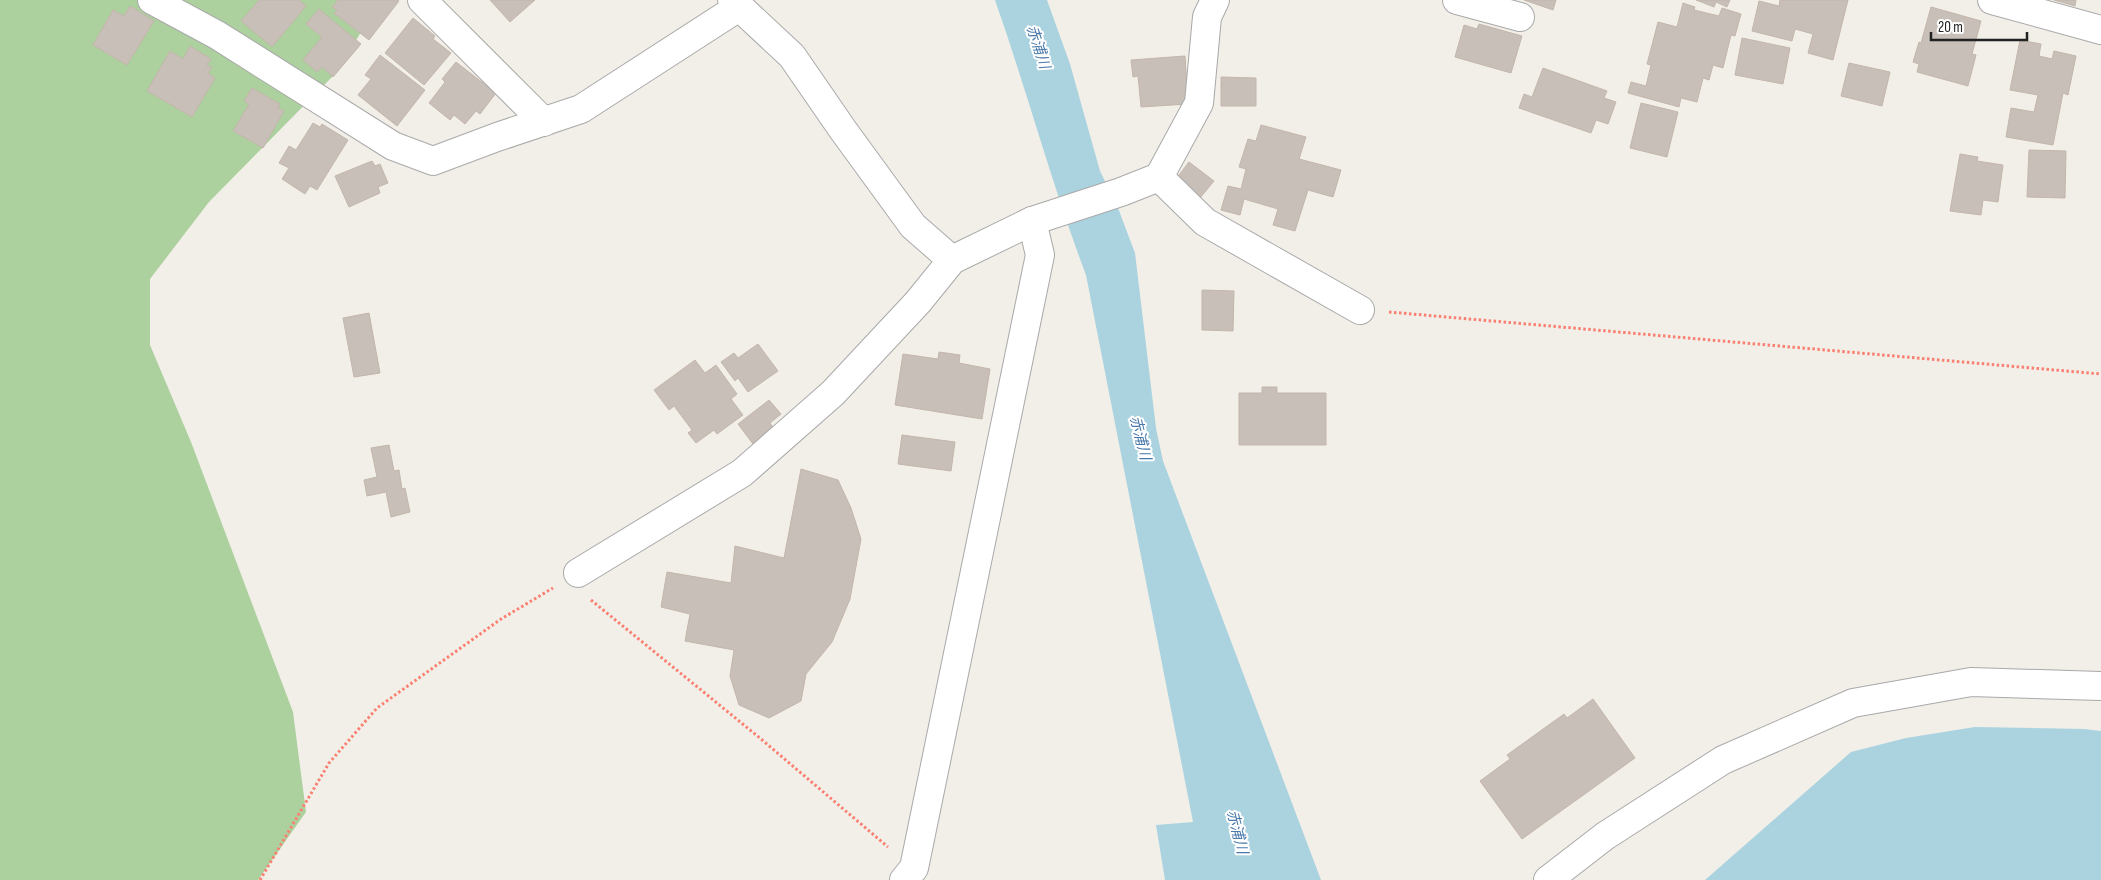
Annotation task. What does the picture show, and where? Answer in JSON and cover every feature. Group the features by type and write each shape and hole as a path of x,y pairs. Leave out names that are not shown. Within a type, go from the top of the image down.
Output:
{"street":[{"path":"152,0 217,35 393,146 433,161 581,109 735,4 792,56 913,226 952,260"},
{"path":"422,0 544,122"},
{"path":"578,573 742,473 833,393 918,302 952,260 1032,221 1121,192 1160,177 1199,103 1207,18 1215,0"},
{"path":"1457,0 1520,16"},
{"path":"1992,0 2101,30"},
{"path":"1160,177 1205,222 1360,310"},
{"path":"909,874 1040,255 1032,221"},
{"path":"1548,880 1605,836 1723,760 1853,703 1972,682 2101,686"}],"path":[{"path":"1360,310 2101,374"},
{"path":"260,880 328,763 377,708 501,619 578,573 585,596 761,739 909,874"}],"green space":[{"path":"0,0 381,0 335,74 209,202 150,279 150,345 191,442 293,712 306,812 258,880 0,880"}],"water":[{"name":"赤浦川","path":"995,0 1047,0 1070,64 1100,171 1118,208 1135,253 1156,428 1163,461 1321,880 1165,880 1156,825 1193,822 1086,275"},
{"path":"1975,727 2101,731 2101,880 1705,880 1851,752 1906,738"}],"building":[{"path":"259,0 299,0 306,6 272,47 241,21"},
{"path":"338,0 399,1 369,40 334,13 337,10 332,7"},
{"path":"490,0 535,0 510,22"},
{"path":"1524,0 1556,0 1553,10"},
{"path":"1696,0 1730,0 1727,7 1716,2 1714,7"},
{"path":"1780,0 1848,0 1833,60 1808,53 1813,34 1795,29 1792,41 1752,31 1759,1 1779,6"},
{"path":"2054,0 2076,0 2075,6"},
{"path":"1683,3 1695,7 1694,10 1719,16 1722,8 1741,14 1735,36 1731,35 1723,68 1713,65 1709,80 1703,78 1697,102 1681,98 1679,107 1628,93 1631,82 1646,86 1651,65 1647,64 1658,22 1677,27"},
{"path":"130,6 154,21 127,65 93,45 113,10 124,16"},
{"path":"1931,7 1981,21 1972,54 1976,55 1968,86 1917,72 1919,64 1913,62 1919,42 1921,43"},
{"path":"319,9 361,44 333,77 322,67 317,72 303,60 322,37 306,24"},
{"path":"413,18 435,36 433,39 451,53 424,85 385,53"},
{"path":"1479,24 1522,36 1511,73 1455,57 1464,25 1477,29"},
{"path":"1742,38 1790,48 1783,84 1735,75"},
{"path":"2020,40 2041,44 2039,56 2052,59 2054,51 2076,56 2068,95 2063,93 2053,145 2006,137 2011,108 2034,112 2038,95 2010,90"},
{"path":"190,46 211,59 207,65 212,67 208,73 215,78 192,117 147,91 170,51 183,59"},
{"path":"380,55 425,90 397,126 358,95 371,79 365,75"},
{"path":"1185,56 1188,104 1141,107 1138,76 1133,77 1131,60"},
{"path":"456,62 496,93 480,114 476,111 465,124 454,115 450,120 429,103 445,82 442,79"},
{"path":"1849,63 1890,72 1882,106 1841,96"},
{"path":"1543,68 1607,91 1604,98 1616,102 1608,124 1596,120 1591,133 1519,108 1524,94 1532,97"},
{"path":"1221,77 1256,78 1256,106 1221,106"},
{"path":"252,88 280,104 278,108 284,111 263,148 233,131 249,104 244,101"},
{"path":"1641,103 1678,112 1667,157 1630,148"},
{"path":"313,123 320,127 322,124 348,140 317,190 310,186 305,194 282,179 289,168 279,163 289,146 296,150"},
{"path":"1261,125 1306,137 1299,159 1341,170 1333,197 1308,190 1295,231 1273,225 1278,209 1244,199 1240,215 1221,210 1228,186 1241,189 1246,169 1239,167 1248,139 1256,141"},
{"path":"2029,150 2066,151 2065,198 2027,197"},
{"path":"1960,154 1978,157 1977,161 2003,165 1998,202 1983,200 1981,215 1950,211"},
{"path":"372,161 375,166 380,164 388,183 378,187 380,193 349,207 335,176"},
{"path":"1189,162 1214,181 1200,198 1176,179"},
{"path":"1202,290 1234,291 1233,331 1202,330"},
{"path":"369,313 380,373 354,377 343,318"},
{"path":"758,344 778,371 748,392 738,378 735,381 721,362 734,353 738,358"},
{"path":"939,352 960,355 959,363 990,369 982,419 895,405 903,354 938,359"},
{"path":"695,360 705,373 716,365 737,394 731,399 743,415 717,434 714,430 696,443 688,433 692,430 674,406 669,410 654,390"},
{"path":"1262,387 1277,387 1277,393 1326,393 1326,445 1239,445 1239,393 1262,393"},
{"path":"769,400 781,414 770,423 774,429 753,444 738,424"},
{"path":"902,435 955,442 951,471 898,464"},
{"path":"389,445 394,471 399,470 402,489 405,488 410,512 391,517 386,492 367,496 364,480 377,477 371,448"},
{"path":"801,469 838,480 851,508 861,539 850,599 832,642 806,674 801,701 769,718 739,705 730,676 734,650 685,641 690,614 661,607 667,572 731,583 735,546 784,558"},
{"path":"1593,699 1635,758 1522,839 1480,781 1510,759 1507,755 1564,714 1567,718"}]}
